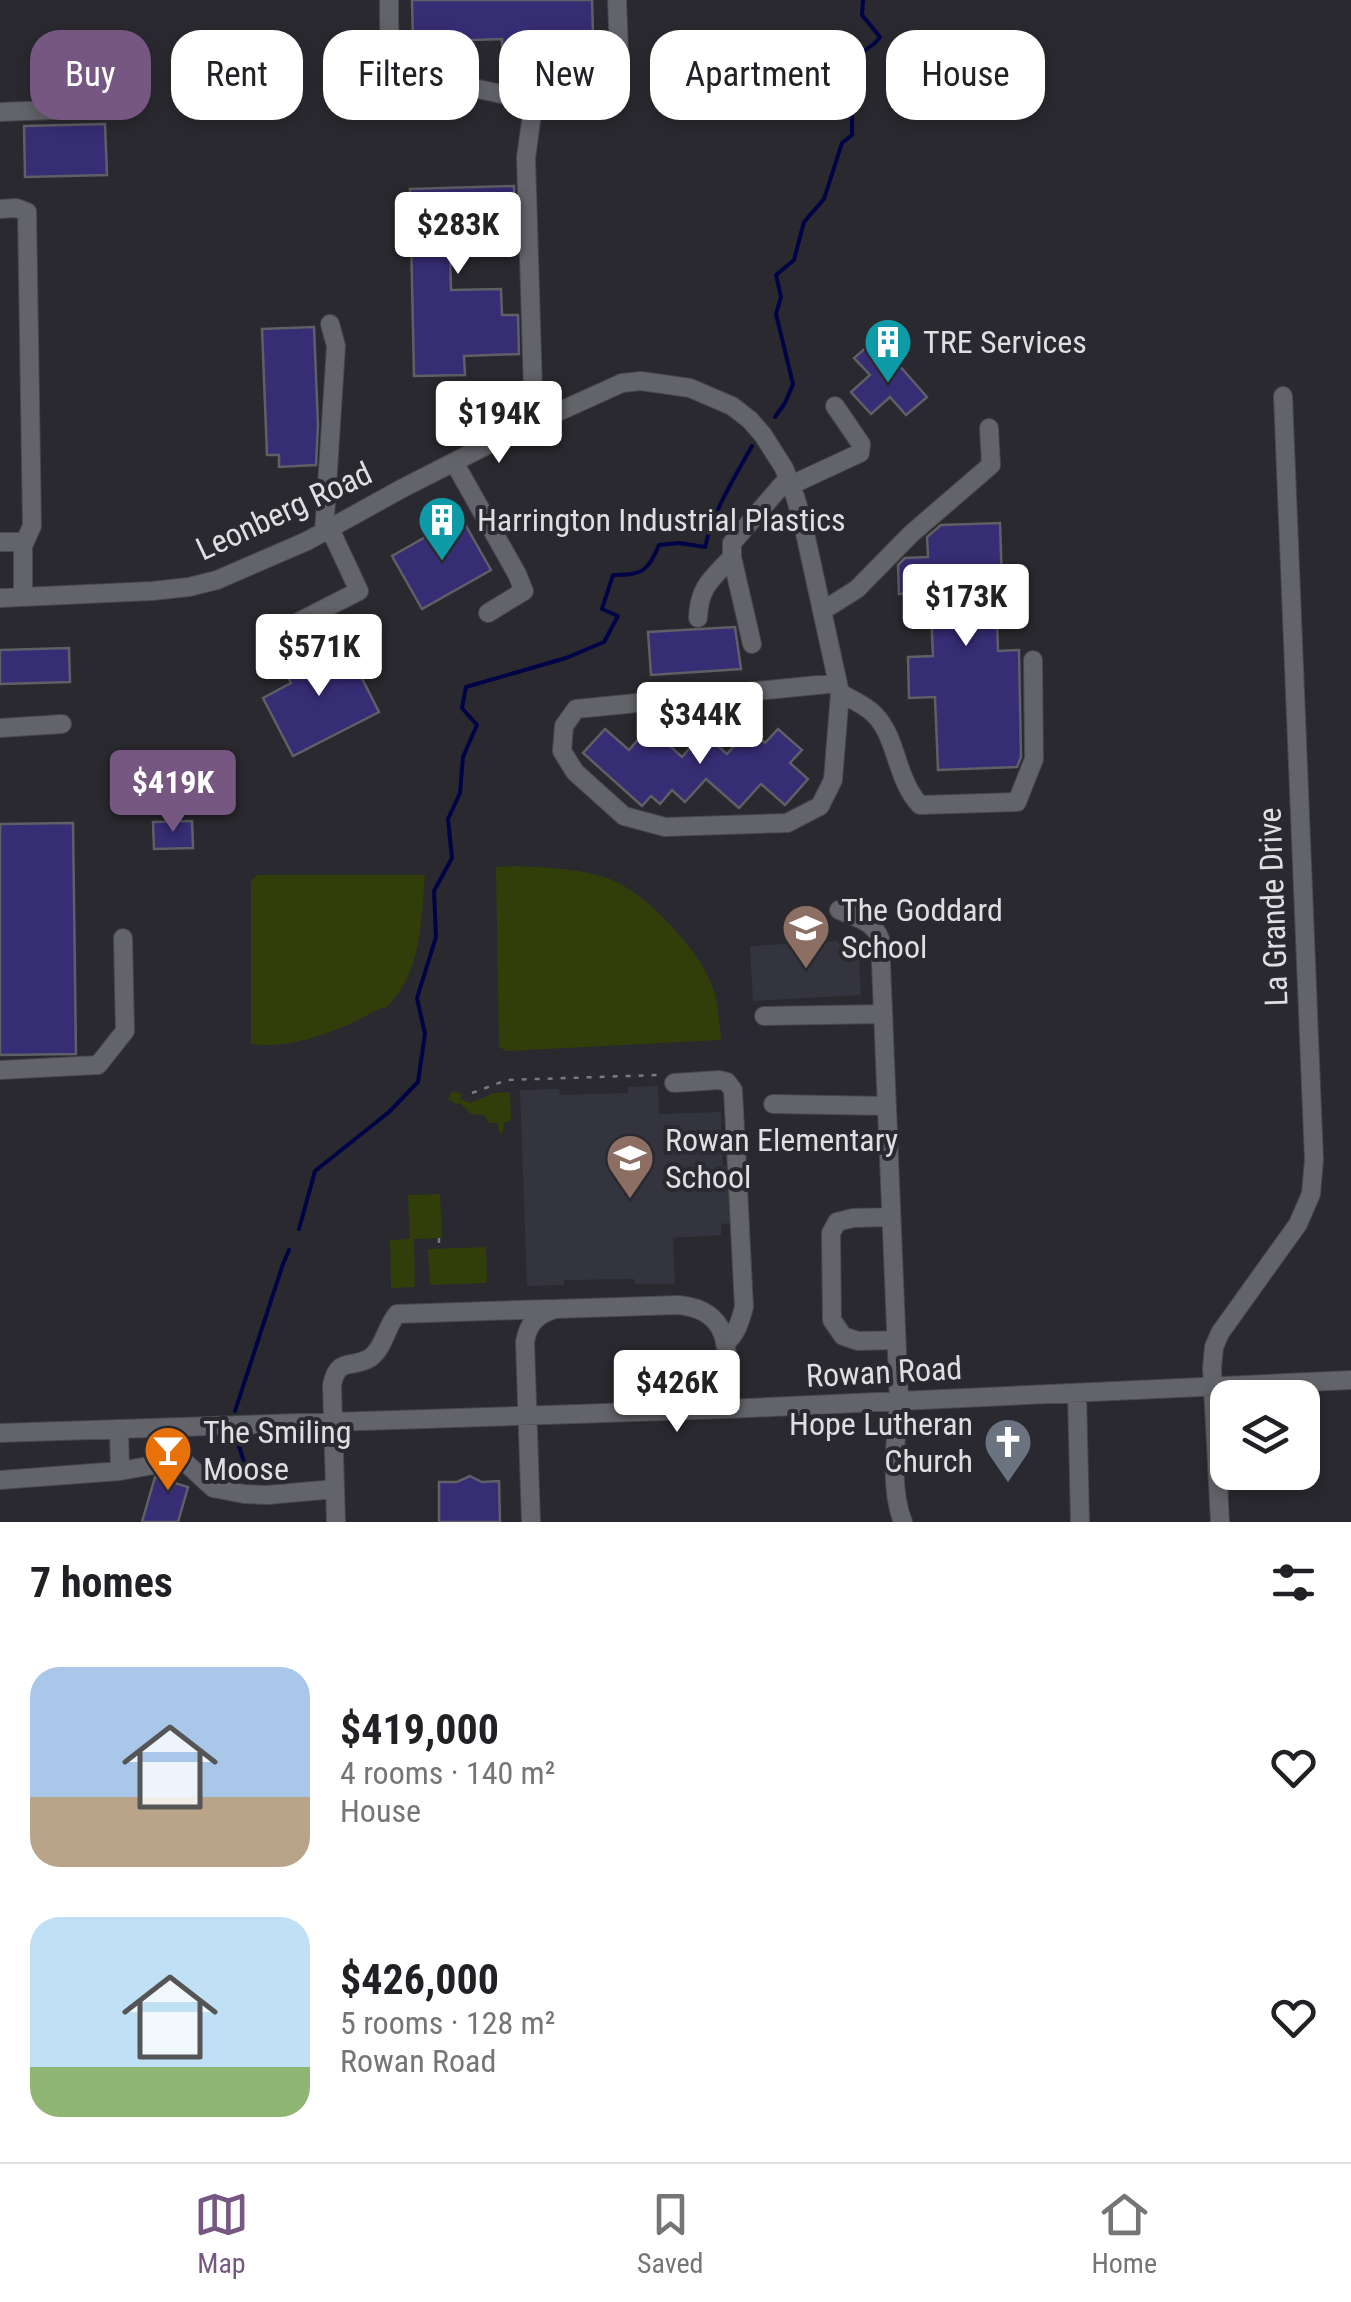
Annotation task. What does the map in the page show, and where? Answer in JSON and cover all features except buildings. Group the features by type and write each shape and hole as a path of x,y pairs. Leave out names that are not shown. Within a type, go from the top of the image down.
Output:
{"street":[{"path":"389,0 391,52 401,70 499,93"},
{"path":"617,0 618,30"},
{"path":"0,112 30,111"},
{"path":"531,120 526,158 534,423"},
{"path":"0,208 27,212 32,526 24,542 23,597"},
{"path":"267,638 359,591 327,530 336,346 330,324"},
{"name":"Leonberg Road","path":"0,598 190,587 240,572 534,423 622,383 641,381 690,388 732,406 750,420 772,448 789,482 803,524 839,688 834,780 820,806 788,823 665,827 624,816 576,772 562,750 564,726 576,709 839,688"},
{"name":"La Grande Drive","path":"1213,1380 1214,1347 1220,1333 1298,1224 1311,1194 1314,1160 1283,396"},
{"path":"752,644 732,543 789,482 860,453 861,444 835,406"},
{"path":"822,611 857,589 910,534 991,465 990,428"},
{"path":"454,462 524,591 488,614"},
{"path":"0,542 24,542"},
{"path":"698,618 698,600 705,586 732,557"},
{"path":"839,688 872,711 886,728 908,792 920,805 1017,802 1034,759 1033,660"},
{"path":"0,728 62,724"},
{"path":"839,910 870,924 880,939 900,1514"},
{"path":"0,1070 98,1065 126,1031 123,938"},
{"path":"764,1016 883,1014"},
{"path":"672,1079 719,1080 727,1082 733,1090 744,1306 734,1336 725,1344"},
{"path":"772,1104 887,1106"},
{"path":"891,1217 837,1222 831,1233 832,1320 843,1336 896,1340"},
{"path":"336,1522 334,1373 342,1365 367,1360 376,1352 398,1314 696,1307 708,1312 720,1326 725,1344 727,1409"},
{"path":"531,1522 525,1342 533,1320 556,1309"},
{"name":"Rowan Road","path":"1320,1381 1351,1380"},
{"name":"Rowan Road","path":"0,1433 528,1417 1210,1386"},
{"path":"1077,1393 1080,1522"},
{"path":"119,1429 120,1471"},
{"path":"0,1480 120,1471 176,1462 187,1464 214,1488 229,1491 267,1494 335,1489"},
{"name":"La Grande Drive","path":"1219,1490 1220,1522"}],"path":[{"path":"472,1093 507,1080 672,1079"},
{"path":"438,1238 438,1248"}],"shaded area":[{"name":"The Goddard School","path":"858,940 861,995 753,1001 750,946"},
{"name":"Rowan Elementary School","path":"658,1086 659,1114 721,1112 723,1166 730,1166 733,1223 721,1224 721,1235 673,1238 675,1284 635,1284 634,1279 565,1280 564,1285 527,1286 520,1090 559,1089 560,1095 628,1093 628,1087"}],"green space":[{"path":"496,867 562,869 607,878 651,906 680,936 710,980 721,1040 506,1051 499,1047"},
{"path":"257,875 425,875 417,947 397,996 384,1009 336,1030 285,1044 251,1044 251,881"},
{"path":"452,1091 462,1094 460,1099 470,1103 494,1093 510,1092 511,1120 504,1123 503,1133 499,1133 498,1123 489,1123 484,1115 471,1114 460,1103 448,1099"},
{"path":"440,1194 442,1238 414,1239 415,1287 391,1288 390,1240 410,1239 408,1195"},
{"path":"486,1247 487,1283 430,1285 428,1249"}],"waterway":[{"path":"775,417 793,384 776,314 781,297 776,275 794,260 804,222 824,199 842,143 852,135 848,94 861,88 856,57 880,37 862,15 863,0"},
{"path":"299,1229 315,1171 389,1112 418,1082 425,1034 417,998 436,937 434,891 452,858 448,819 460,793 463,757 477,725 462,708 466,687 566,658 604,642 618,616 602,609 613,575 643,570 659,545 705,547 719,508 752,446"},
{"path":"235,1411 289,1250"},
{"path":"236,1437 245,1465 260,1477"}],"place":[{"name":"TRE Services","path":"888,384"},
{"name":"Harrington Industrial Plastics","path":"442,562"},
{"name":"The Goddard School","path":"806,970"},
{"name":"Rowan Elementary School","path":"630,1200"},
{"name":"Hope Lutheran Church","path":"1008,1484"},
{"name":"The Smiling Moose","path":"168,1492"}]}
